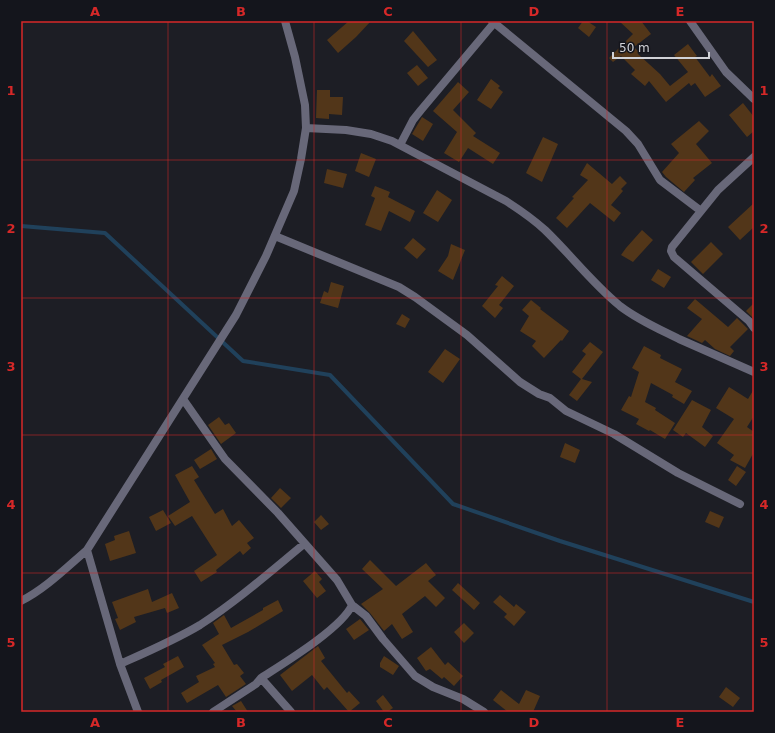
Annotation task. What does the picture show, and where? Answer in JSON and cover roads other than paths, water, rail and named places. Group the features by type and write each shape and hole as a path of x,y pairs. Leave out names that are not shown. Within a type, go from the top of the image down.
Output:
{"street":[{"path":"21,601 28,598 87,550 236,315 275,236 294,191 306,128 306,104 285,21"},
{"path":"690,21 726,72 754,99"},
{"path":"400,144 413,120 493,22 626,131 638,144 660,180 701,211"},
{"path":"306,128 346,130 371,134 400,144 506,201 522,211 544,230 593,282 621,306 637,317 665,332 715,356 754,372"},
{"path":"753,160 718,190 672,247 672,254 754,328"},
{"path":"275,236 399,287 467,335 520,382 529,388 550,398 566,410 614,434 678,473 740,504"},
{"path":"183,399 225,459 278,513 337,580 352,605 366,616 383,639 415,676 433,687 463,699 484,712"},
{"path":"120,664 174,639 204,622 252,587 304,544"},
{"path":"87,550 120,664 138,712"},
{"path":"213,712 256,684 261,678 317,640 343,618 352,605"},
{"path":"261,678 291,712"}],"waterway":[{"path":"21,226 105,233 243,361 330,375 453,504 560,541 754,602"}]}
